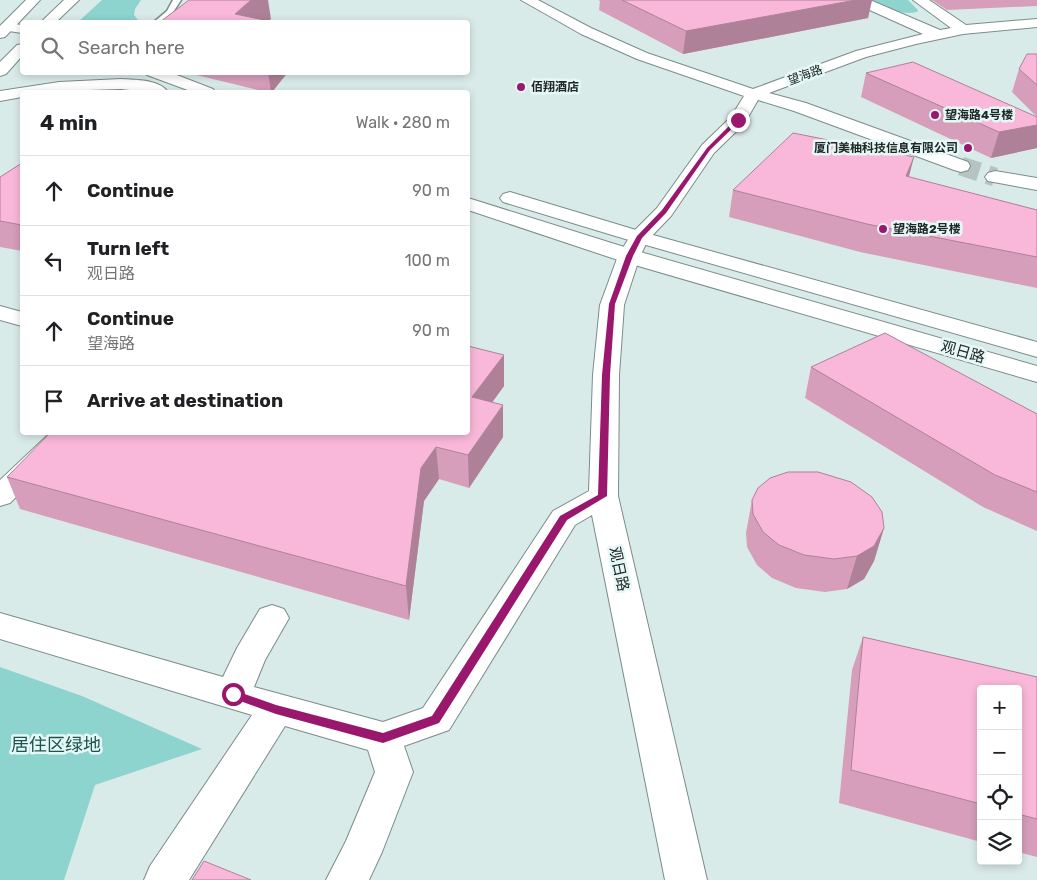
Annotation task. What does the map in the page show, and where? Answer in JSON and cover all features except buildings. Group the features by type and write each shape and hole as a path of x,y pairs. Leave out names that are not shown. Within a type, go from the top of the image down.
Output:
{"street":[{"path":"4,31 32,0"},
{"path":"50,20 72,0"},
{"path":"859,0 936,34"},
{"path":"920,0 962,30"},
{"path":"534,1 586,31 642,56 753,94 800,107 818,116 961,166"},
{"path":"899,17 938,13"},
{"name":"望海路","path":"753,94 861,54 936,34 1037,22"},
{"path":"4,31 20,29"},
{"path":"0,71 20,50"},
{"path":"39,90 81,82 96,75"},
{"path":"161,75 202,90"},
{"path":"59,87 135,84 154,90"},
{"path":"0,96 20,93"},
{"path":"634,247 664,212 708,149 738,120 753,94"},
{"path":"818,116 820,134"},
{"path":"996,177 1037,184"},
{"name":"观日路","path":"470,186 634,247 1037,374"},
{"name":"观日路","path":"470,205 1037,350"},
{"name":"观日路","path":"634,247 612,304 606,375 603,496 686,880"},
{"path":"0,313 20,318"},
{"path":"0,496 65,435"},
{"path":"0,626 233,694 276,709 383,738 436,719 564,518 603,496"},
{"path":"233,694 249,658 272,618"},
{"path":"165,880 276,709"},
{"path":"347,880 362,852 394,772 383,738"}],"lane":[{"path":"160,20 170,12 177,0"}],"green space":[{"path":"102,0 141,0 135,9 134,15 138,20 80,20"},
{"path":"864,0 908,0 918,10 917,12 910,13 896,12"},
{"name":"居住区绿地","path":"0,667 82,696 202,749 95,785 64,880 0,880"}],"tunnel":[{"path":"961,166 995,177"}],"place":[{"name":"佰翔酒店","path":"521,87"},
{"name":"望海路4号楼","path":"935,115"},
{"name":"厦门美柚科技信息有限公司","path":"968,148"},
{"name":"望海路2号楼","path":"883,229"}],"route":[{"path":"233,694 276,709 383,738 436,719 564,518 603,496 606,375 612,304 629,256 639,237 664,212 708,149 738,120"}]}
